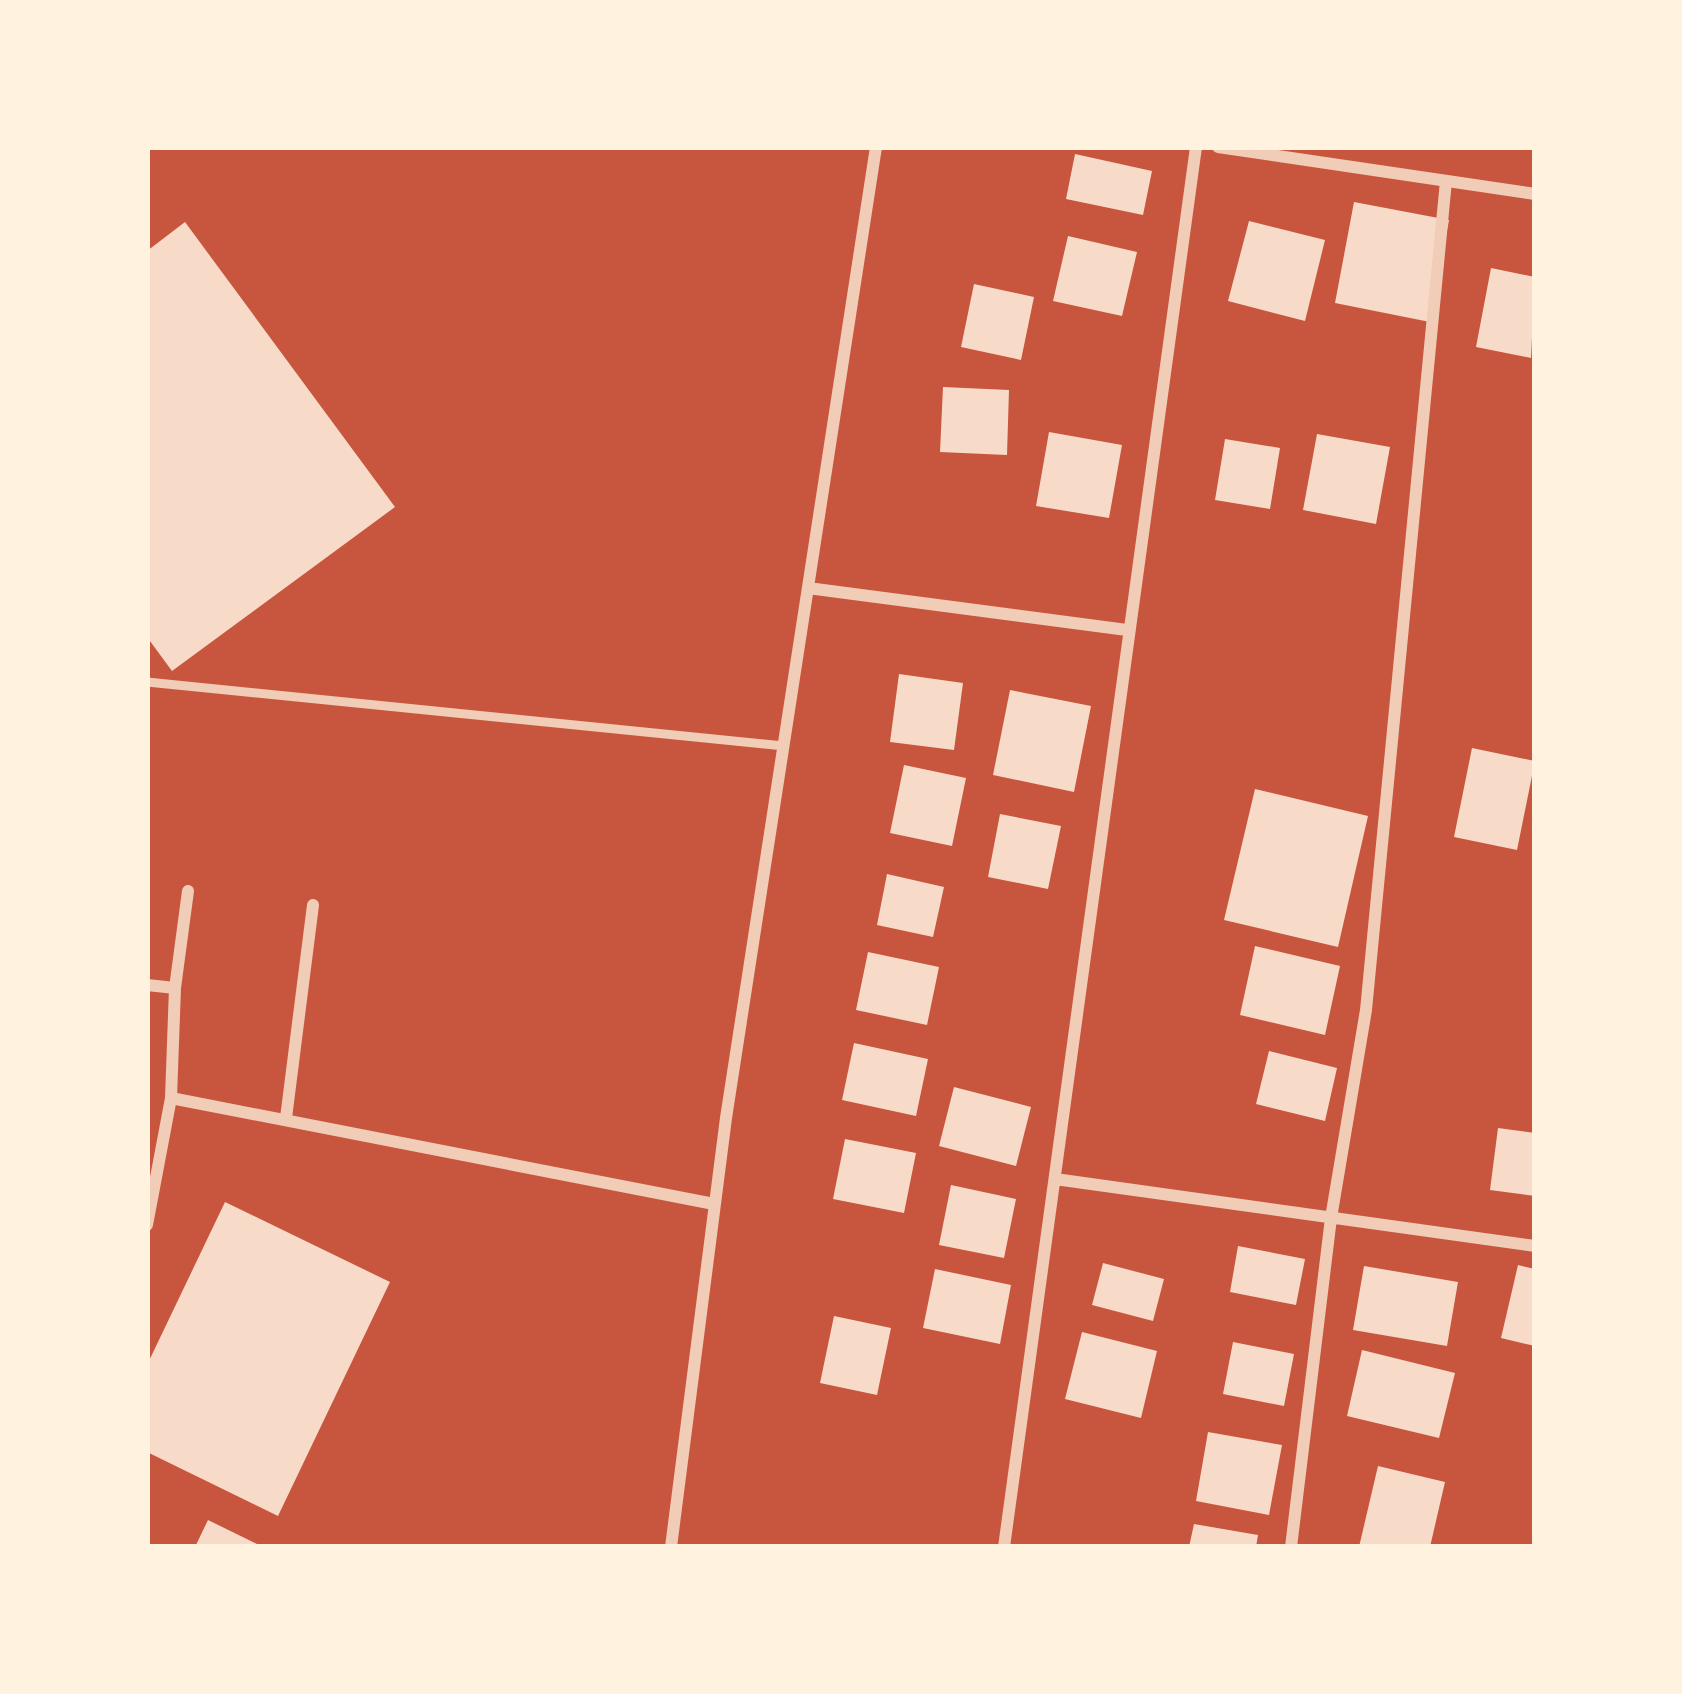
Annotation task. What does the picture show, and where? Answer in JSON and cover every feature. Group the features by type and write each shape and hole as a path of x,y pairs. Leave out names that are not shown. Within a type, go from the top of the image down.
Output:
{"street":[{"path":"671,1547 713,1204 876,147"},
{"path":"1004,1547 1126,630 1196,147"},
{"path":"1218,147 1535,194"},
{"path":"1291,1547 1330,1218 1366,1010 1446,181"},
{"path":"808,587 1126,630"},
{"path":"147,1225 171,1098 175,988 188,891"},
{"path":"286,1118 313,904"},
{"path":"147,985 175,988"},
{"path":"171,1098 713,1204"},
{"path":"1054,1179 1535,1246"}],"lane":[{"path":"147,682 784,746"}],"building":[{"path":"1075,154 1152,171 1143,215 1066,199"},
{"path":"1354,202 1449,220 1430,322 1335,303"},
{"path":"1249,221 1325,240 1305,321 1228,301"},
{"path":"185,222 395,507 172,671 147,637 147,251"},
{"path":"1068,236 1137,252 1122,316 1053,301"},
{"path":"1491,268 1535,277 1531,358 1476,347"},
{"path":"974,284 1034,297 1021,360 961,347"},
{"path":"943,387 1009,390 1007,455 940,452"},
{"path":"1049,432 1122,445 1109,518 1036,506"},
{"path":"1317,434 1390,447 1376,524 1303,510"},
{"path":"1225,439 1280,448 1270,509 1215,500"},
{"path":"899,674 963,683 954,750 890,742"},
{"path":"1010,690 1091,706 1074,792 993,775"},
{"path":"1472,748 1535,761 1517,850 1454,837"},
{"path":"904,765 966,778 952,846 890,833"},
{"path":"1255,789 1368,816 1338,947 1224,920"},
{"path":"1000,814 1061,826 1048,889 988,877"},
{"path":"887,874 944,887 933,937 877,925"},
{"path":"1255,946 1340,966 1325,1035 1240,1015"},
{"path":"868,952 939,967 927,1025 856,1010"},
{"path":"854,1043 928,1059 916,1116 842,1100"},
{"path":"1269,1051 1337,1068 1325,1121 1256,1104"},
{"path":"954,1087 1031,1107 1016,1166 939,1146"},
{"path":"1498,1128 1535,1133 1535,1196 1490,1190"},
{"path":"845,1139 916,1153 904,1213 833,1199"},
{"path":"951,1185 1016,1199 1004,1258 939,1245"},
{"path":"225,1202 390,1282 278,1516 147,1452 147,1365"},
{"path":"1238,1246 1305,1259 1296,1305 1230,1292"},
{"path":"1103,1263 1164,1279 1153,1321 1092,1305"},
{"path":"1518,1265 1535,1269 1535,1346 1501,1338"},
{"path":"1364,1266 1458,1282 1447,1346 1353,1330"},
{"path":"935,1269 1011,1285 1000,1344 923,1328"},
{"path":"834,1316 891,1328 877,1395 820,1383"},
{"path":"1082,1332 1157,1351 1141,1418 1065,1399"},
{"path":"1233,1342 1294,1354 1284,1406 1223,1394"},
{"path":"1362,1350 1455,1373 1439,1438 1347,1416"},
{"path":"1208,1432 1282,1445 1269,1515 1196,1501"},
{"path":"1378,1466 1445,1482 1430,1547 1359,1547"},
{"path":"208,1520 263,1547 195,1547"},
{"path":"1194,1524 1258,1535 1256,1547 1189,1547"}]}
